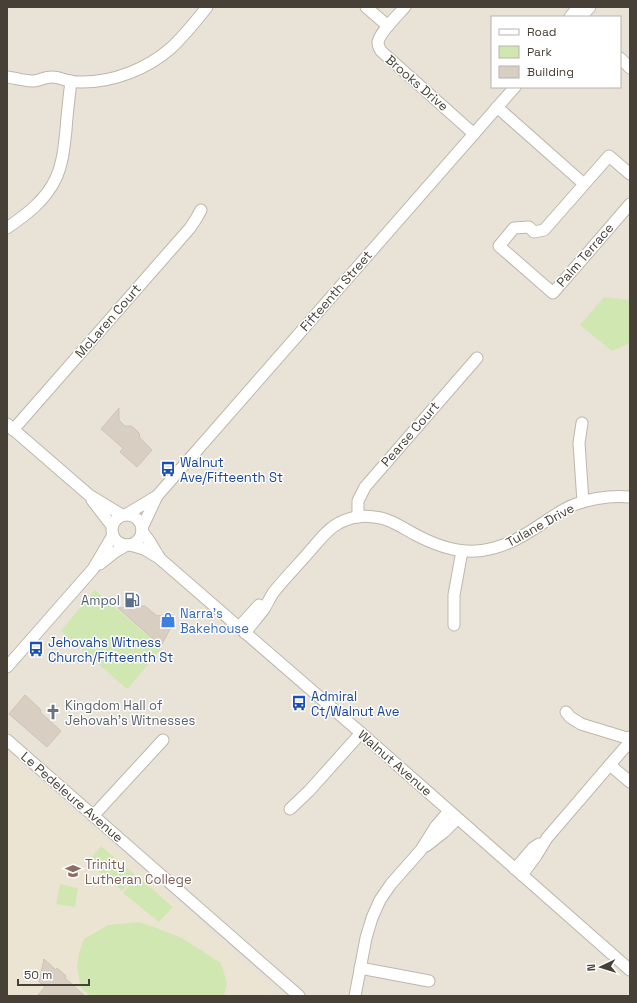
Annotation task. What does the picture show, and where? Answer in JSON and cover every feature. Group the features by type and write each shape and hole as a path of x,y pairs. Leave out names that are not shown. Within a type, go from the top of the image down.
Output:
{"street":[{"path":"7,77 33,81 54,77 71,81 90,82 128,74 162,55 172,47 207,7"},
{"path":"366,7 388,26"},
{"name":"Brooks Drive","path":"405,7 381,35 378,47 474,134"},
{"path":"577,14 590,7"},
{"path":"621,60 630,68"},
{"path":"7,228 34,208 45,196 56,180 63,156 71,81"},
{"name":"Fifteenth Street","path":"142,530 157,496 514,88"},
{"path":"497,107 584,184"},
{"name":"Palm Terrace","path":"630,174 609,156 544,230 534,232 529,227 514,228 499,246 552,293 630,204"},
{"name":"McLaren Court","path":"10,427 190,228 201,210"},
{"name":"Pearse Court","path":"358,517 358,501 365,487 477,358"},
{"path":"582,423 579,443 583,502"},
{"path":"7,667 93,569 115,552 135,543 141,536 142,530 139,520 136,517 125,515 89,495 10,427"},
{"path":"89,495 112,531 115,539 118,542 129,545"},
{"name":"Fifteenth Street","path":"125,515 157,496"},
{"name":"Tulane Drive","path":"242,630 257,607 273,594 328,531 338,523 350,518 374,516 391,522 430,542 446,548 462,551 481,551 510,543 567,508 583,502 609,497 630,497"},
{"path":"93,569 112,531 116,519 125,515"},
{"name":"Walnut Avenue","path":"142,530 159,558"},
{"name":"Walnut Avenue","path":"129,545 144,549 159,558 361,733 630,970"},
{"path":"454,625 454,595 462,551"},
{"path":"519,872 536,856 547,838 620,753 630,738 581,724 570,717 566,712"},
{"path":"290,809 309,791 361,733"},
{"name":"Le Pedeleure Avenue","path":"7,740 299,996"},
{"path":"93,816 163,740"},
{"path":"610,765 630,782"},
{"path":"355,996 368,931 380,900 391,884 421,850 436,826 449,810"},
{"path":"421,850 444,832 457,819"},
{"path":"360,968 429,981"}],"shaded area":[{"path":"7,7 630,7 630,996 7,996"},
{"name":"Trinity Lutheran College","path":"7,754 273,988 265,996 7,996"}],"green space":[{"path":"604,297 630,300 630,343 612,351 580,325"},
{"path":"95,590 162,648 127,689 61,631"},
{"path":"101,846 135,875 122,891 88,862"},
{"path":"137,876 173,907 159,922 123,893"},
{"path":"60,884 78,888 75,907 56,904"},
{"path":"140,922 182,938 221,963 227,983 224,996 90,996 81,988 77,967 79,953 84,939 108,925"}],"building":[{"path":"119,408 119,420 125,426 131,426 134,428 139,433 140,438 152,450 137,467 120,452 123,448 101,429"},
{"path":"145,606 157,616 172,614 176,618 161,646 118,608"},
{"path":"25,695 41,710 40,712 61,731 47,747 9,714"},
{"path":"44,959 56,970 57,968 66,976 65,978 85,996 37,996 45,987 39,982"}],"place":[{"name":"Walnut Ave/Fifteenth St","path":"168,469"},
{"name":"Ampol","path":"132,600"},
{"name":"Narra's Bakehouse","path":"168,620"},
{"name":"Jehovahs Witness Church/Fifteenth St","path":"36,649"},
{"name":"Admiral Ct/Walnut Ave","path":"299,703"},
{"name":"Kingdom Hall of Jehovah's Witnesses","path":"53,712"},
{"name":"Trinity Lutheran College","path":"73,871"}]}
